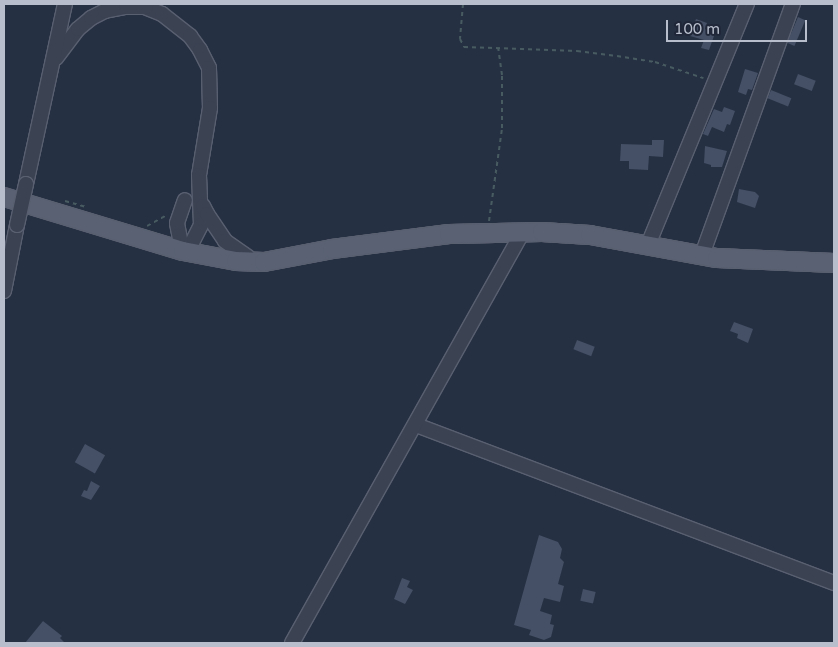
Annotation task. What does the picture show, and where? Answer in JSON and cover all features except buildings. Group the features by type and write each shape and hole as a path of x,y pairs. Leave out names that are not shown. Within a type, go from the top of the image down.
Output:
{"main road":[{"path":"4,197 183,251 236,261 264,262 332,249 449,234 522,233 590,235 702,255 753,261 834,263"}],"street":[{"path":"4,291 65,4"},
{"path":"648,245 747,4"},
{"path":"702,255 793,4"},
{"path":"52,65 65,45 91,18 106,11 141,6 162,14 190,36 200,50 208,68 210,108 199,175 201,225 186,244 177,223 185,200"},
{"path":"201,199 207,214 225,241 248,257"},
{"path":"292,643 522,233"},
{"path":"416,425 834,583"}],"path":[{"path":"463,4 460,39 464,47 577,51 655,62 704,78 714,84"},
{"path":"492,233 489,219 502,128 502,75 498,48"},
{"path":"62,200 93,209"},
{"path":"147,226 172,212 185,200"}]}
